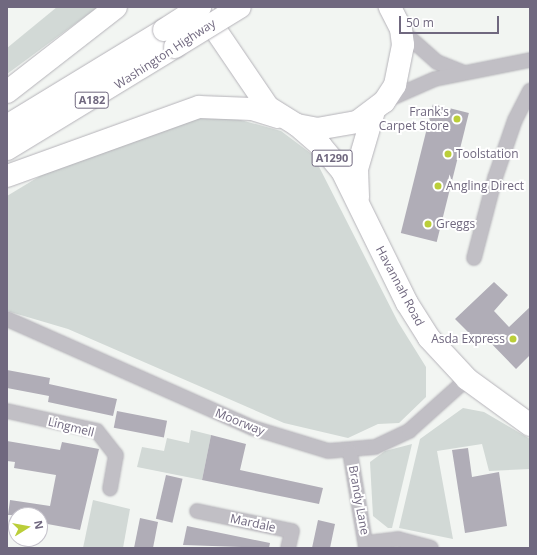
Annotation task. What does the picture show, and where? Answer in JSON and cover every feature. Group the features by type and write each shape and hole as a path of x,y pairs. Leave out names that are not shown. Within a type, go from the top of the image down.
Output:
{"main road":[{"path":"7,92 116,7"},
{"name":"Washington Highway","path":"7,149 170,38 200,7"},
{"name":"Havannah Road","path":"200,7 257,94 290,122 322,146 358,199 406,303 429,338 467,379 530,425"},
{"name":"Washington Highway","path":"7,126 170,38 240,7"},
{"name":"Havannah Road","path":"358,199 357,169 379,106 402,65 398,17"},
{"path":"7,176 199,107 252,109 290,122 338,128 379,106"}],"street":[{"path":"398,17 437,62 462,72"},
{"path":"379,106 428,81 462,72 530,60"},
{"path":"474,258 495,178 515,120 530,91"},
{"name":"Moorway","path":"7,319 253,428 311,448 350,452 375,448 409,431 467,379"},
{"name":"Lingmell","path":"7,411 98,431 116,454 110,488"},
{"name":"Brandy Lane","path":"350,452 366,545"},
{"name":"Mardale","path":"197,511 292,531 288,548"},
{"path":"366,545 398,539 431,548"}],"shaded area":[{"path":"57,7 98,7 7,74 7,48"},
{"path":"219,114 281,131 313,155 398,322 426,367 426,397 399,423 378,424 348,438 284,423 68,329 7,311 7,196 60,164 182,120"},
{"path":"463,408 484,412 530,439 530,469 489,471 482,444 437,451 453,539 399,528 420,439"},
{"path":"191,430 211,435 202,480 137,467 142,447 164,451 167,438 189,443"},
{"path":"412,444 392,528 388,528 373,516 370,462 385,451"},
{"path":"93,500 130,509 123,548 83,548"}],"building":[{"path":"433,104 469,113 437,242 401,233"},
{"path":"494,282 508,295 494,311 509,327 530,307 530,355 516,369 485,337 479,343 455,319"},
{"path":"7,370 50,378 49,384 117,399 113,416 48,402 49,396 7,388"},
{"path":"117,411 167,421 164,437 114,428"},
{"path":"211,435 246,444 240,470 323,488 319,504 202,480"},
{"path":"7,441 60,450 62,442 99,449 80,530 48,524 48,507 9,507 10,500 50,506 56,475 14,468 15,462 7,461"},
{"path":"468,448 472,477 499,472 507,526 465,533 452,450"},
{"path":"166,475 183,479 172,523 156,519"},
{"path":"140,518 158,522 153,548 134,548"},
{"path":"318,520 335,524 330,548 312,548"},
{"path":"187,526 270,543 269,548 183,545"}],"place":[{"name":"Frank's Carpet Store","path":"457,119"},
{"name":"Toolstation","path":"448,154"},
{"name":"Angling Direct","path":"438,186"},
{"name":"Greggs","path":"428,224"},
{"name":"Asda Express","path":"513,339"}]}
